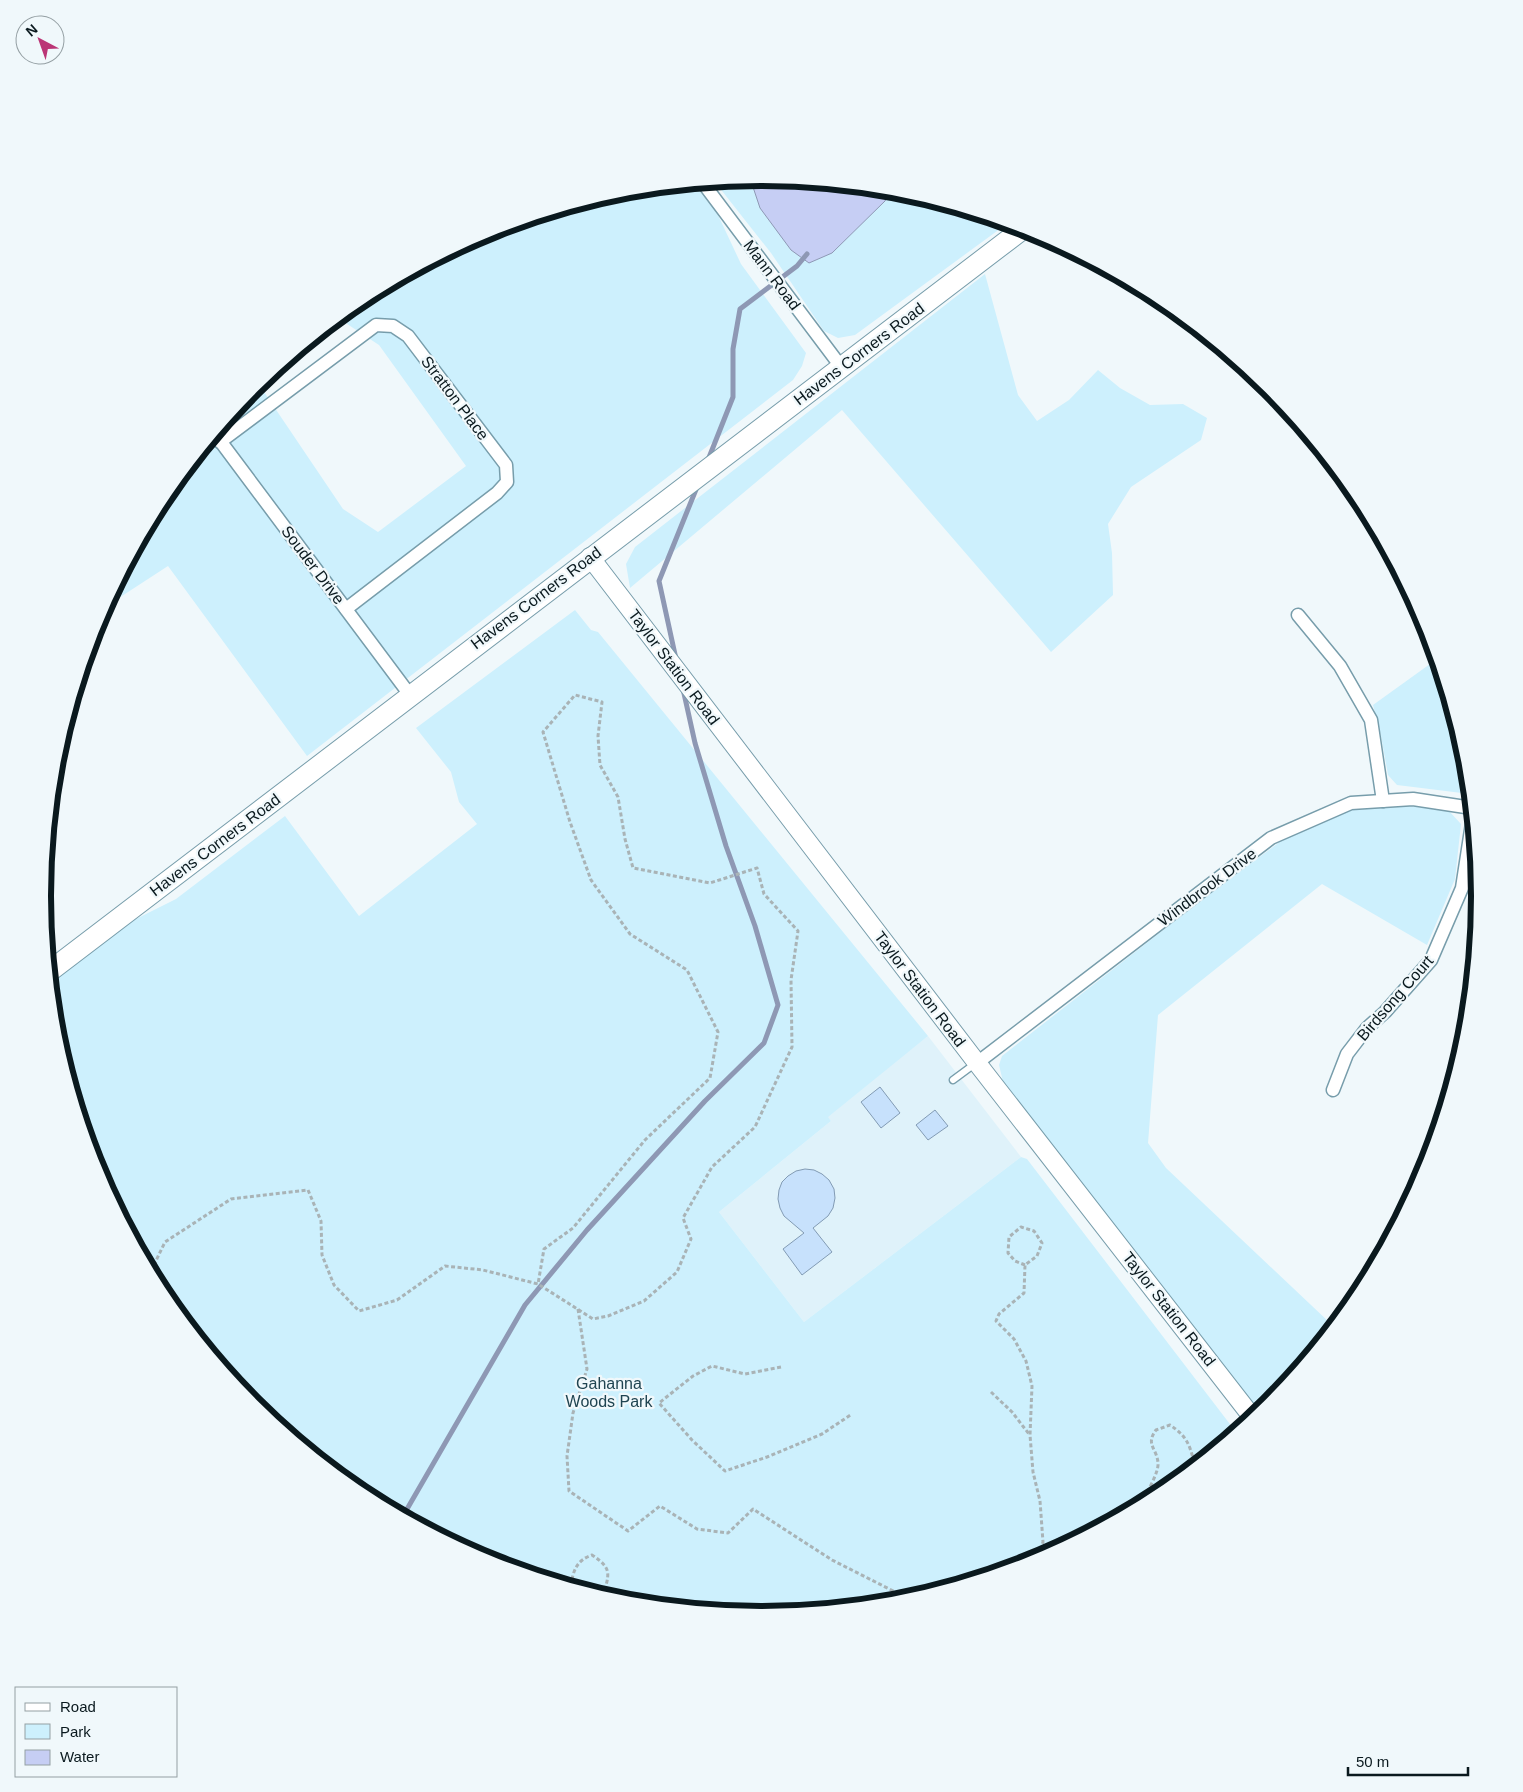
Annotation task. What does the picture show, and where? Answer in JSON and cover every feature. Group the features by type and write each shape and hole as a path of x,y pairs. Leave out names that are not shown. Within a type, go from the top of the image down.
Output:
{"main road":[{"name":"Havens Corners Road","path":"55,967 590,557 842,368 1017,234"},
{"name":"Taylor Station Road","path":"590,557 977,1063 1249,1412"}],"street":[{"name":"Mann Road","path":"707,188 842,368"},
{"name":"Stratton Place","path":"224,433 376,325 393,326 408,336 506,464 507,482 497,493 346,609"},
{"name":"Souder Drive","path":"218,440 410,695"},
{"path":"1298,615 1340,666 1371,720 1383,801"},
{"name":"Windbrook Drive","path":"977,1063 1271,838 1351,803 1413,799 1466,807"},
{"name":"Birdsong Court","path":"1333,1090 1348,1054 1367,1028 1385,1012 1431,960 1462,888 1469,841"}],"lane":[{"path":"953,1080 977,1063"}],"path":[{"path":"154,1264 165,1242 231,1199 308,1190 321,1221 322,1255 334,1285 359,1311 397,1300 445,1266 484,1270 538,1284 593,1319 608,1316 644,1302 676,1272 691,1239 683,1218 712,1167 755,1127 792,1047 791,980 798,931 764,894 757,868 710,883 633,868 625,839 618,797 600,765 598,736 602,702 575,695 543,732 570,822 592,880 630,934 686,970 718,1032 710,1078 645,1140 572,1228 544,1249 538,1284"},
{"path":"1021,1227 1034,1231 1042,1243 1037,1256 1025,1265 1015,1261 1008,1253 1010,1237 1021,1227"},
{"path":"1025,1265 1024,1293 999,1314 996,1322 1014,1340 1026,1361 1032,1386 1030,1435 1033,1472 1040,1501 1043,1542 1041,1549"},
{"path":"578,1309 587,1369 573,1413 566,1456 569,1491 628,1531 660,1506 697,1529 728,1533 753,1510 832,1560 898,1593"},
{"path":"781,1367 745,1374 712,1366 693,1376 659,1403 692,1440 726,1472 822,1434 852,1414"},
{"path":"991,1392 1012,1412 1030,1435"},
{"path":"1148,1492 1157,1472 1158,1463 1151,1445 1152,1436 1156,1430 1170,1426 1182,1433 1190,1444 1193,1459"},
{"path":"571,1580 572,1574 582,1558 592,1555 605,1563 609,1576 605,1589"}],"shaded area":[{"path":"928,1036 1021,1157 804,1322 719,1212 831,1121 826,1115"}],"green space":[{"path":"754,186 885,201 887,197 945,210 1002,228 855,335 838,338 824,331 771,253 719,187"},
{"path":"698,189 718,215 741,264 806,353 802,366 793,380 307,756 168,566 116,600 146,541 171,501 198,464 263,390 343,509 378,532 466,466 379,345 344,322 406,281 447,259 533,223 578,210 623,199"},
{"path":"985,274 1018,395 1037,421 1069,400 1098,370 1120,388 1150,405 1183,404 1207,418 1201,440 1131,487 1108,524 1112,553 1113,595 1051,652 842,410 630,588 626,564 635,547"},
{"name":"Gahanna Woods Park","path":"575,610 591,630 598,632 928,1036 828,1117 831,1121 719,1212 804,1322 1021,1157 1027,1159 1233,1428 1156,1487 1117,1511 1076,1533 990,1569 900,1593 808,1605 762,1606 715,1605 623,1593 533,1569 447,1533 406,1511 367,1487 293,1430 259,1398 198,1328 171,1291 146,1251 124,1210 105,1168 75,1080 65,1035 56,975 116,929 176,899 285,816 359,916 477,824 459,802 451,772 416,728"},
{"path":"1432,663 1448,712 1464,793 1397,785 1388,775 1373,705"},
{"path":"1408,806 1449,811 1461,824 1455,879 1427,945 1322,884 1158,1015 1148,1143 1166,1168 1330,1322 1295,1364 1255,1407 1004,1086 999,1065 1002,1056 1208,895 1281,841 1352,810"}],"water":[{"path":"753,187 808,187 887,197 832,253 809,263 791,250 760,208"}],"building":[{"path":"880,1087 900,1113 881,1128 861,1102"},
{"path":"935,1110 948,1126 928,1140 916,1125"},
{"path":"814,1170 829,1180 834,1189 835,1198 833,1208 828,1216 813,1228 832,1252 802,1275 783,1249 804,1233 784,1216 778,1199 782,1182 796,1171"}],"waterway":[{"path":"708,460 733,397 733,349 740,309 797,266 807,254"},
{"path":"676,659 659,581 697,487"},
{"path":"406,1511 525,1305 587,1230 705,1101 764,1043 778,1005 755,926 726,846 695,743 683,689"}]}
